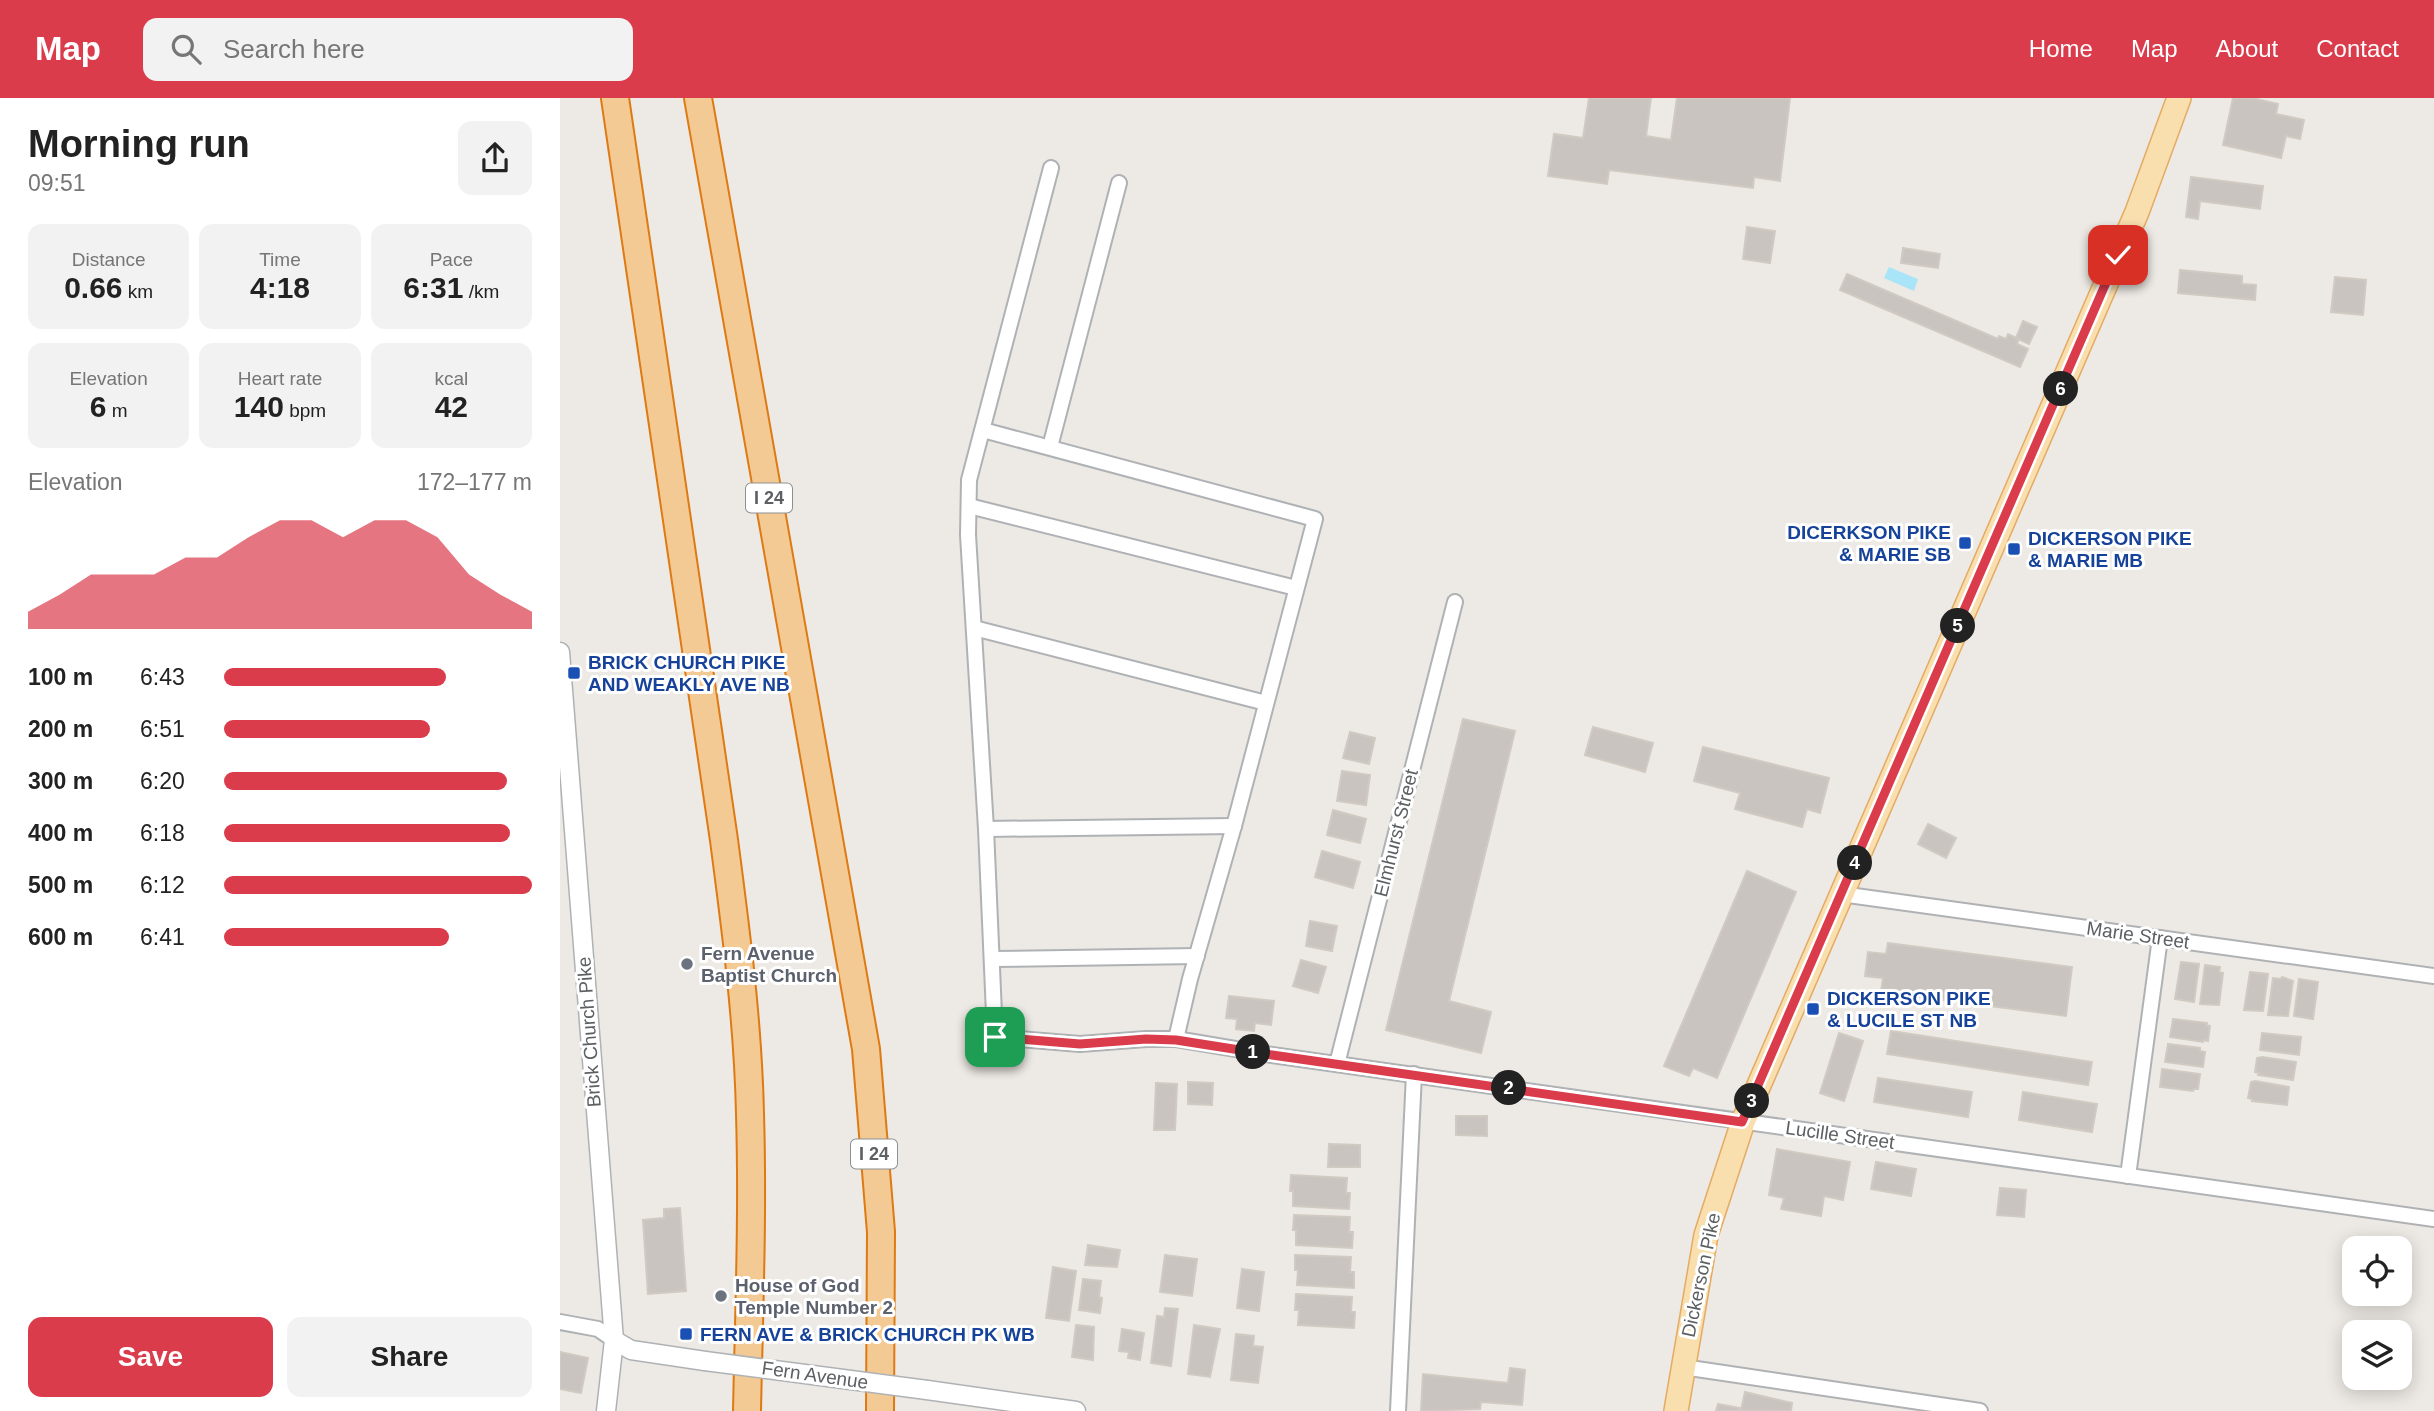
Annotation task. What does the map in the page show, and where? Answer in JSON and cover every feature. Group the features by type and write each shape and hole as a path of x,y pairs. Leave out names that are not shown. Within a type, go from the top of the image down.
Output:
{"highway":[{"path":"615,98 723,826 740,964 750,1111 752,1233 747,1411"},
{"name":"I 24","path":"698,98 866,1049 881,1232 880,1411"}],"main road":[{"name":"Dickerson Pike","path":"1676,1411 1706,1235 1742,1122 2137,212 2179,98"}],"street":[{"path":"1051,168 970,480 974,628 993,959 1197,956"},
{"path":"1050,447 1119,183"},
{"path":"982,430 1315,519 1176,1040"},
{"path":"969,506 1296,588"},
{"name":"Elmhurst Street","path":"1337,1064 1455,602"},
{"path":"974,628 1266,703"},
{"name":"Brick Church Pike","path":"560,652 614,1340 606,1411"},
{"path":"986,829 1234,826"},
{"name":"Marie Street","path":"1841,894 2434,976"},
{"path":"2128,1176 2160,938"},
{"name":"Lucille Street","path":"993,959 995,1037 1080,1044 1146,1039 1176,1040 2434,1219"},
{"path":"1398,1411 1414,1074"},
{"name":"Fern Avenue","path":"560,1322 598,1329 631,1350 927,1390 982,1405 1076,1411"},
{"path":"1683,1367 1980,1411"}],"water":[{"path":"1889,267 1918,279 1914,291 1884,278"}],"building":[{"path":"1589,98 1651,98 1646,136 1671,140 1677,98 1790,98 1780,181 1754,177 1753,188 1609,170 1607,184 1548,176 1554,134 1583,138"},
{"path":"2233,98 2252,98 2278,104 2276,114 2304,120 2300,139 2286,136 2281,158 2223,145"},
{"path":"2191,177 2263,186 2260,209 2200,201 2198,219 2186,217"},
{"path":"1747,227 1775,231 1770,263 1743,259"},
{"path":"1903,248 1940,254 1938,268 1901,263"},
{"path":"2180,270 2242,276 2242,284 2256,285 2255,300 2178,293"},
{"path":"1847,274 1998,339 1999,336 2006,339 2008,334 2019,339 2017,344 2028,349 2020,367 1840,290"},
{"path":"2335,277 2366,280 2363,315 2331,312"},
{"path":"2023,321 2037,327 2029,344 2016,338"},
{"path":"1463,719 1515,731 1449,1001 1491,1012 1481,1053 1386,1030"},
{"path":"1593,727 1653,743 1645,772 1585,755"},
{"path":"1350,732 1375,738 1369,764 1343,758"},
{"path":"1703,747 1829,778 1820,813 1807,809 1802,827 1735,809 1740,793 1694,781"},
{"path":"1342,771 1370,775 1366,805 1337,801"},
{"path":"1333,810 1366,819 1360,843 1327,835"},
{"path":"1928,824 1956,838 1946,858 1918,844"},
{"path":"1322,851 1360,862 1353,888 1315,877"},
{"path":"1747,871 1796,892 1717,1078 1693,1068 1689,1076 1664,1066"},
{"path":"1310,921 1337,926 1332,951 1306,946"},
{"path":"1888,943 2072,967 2066,1016 1881,992 1883,978 1865,976 1868,952 1886,954"},
{"path":"1301,960 1326,967 1318,993 1293,986"},
{"path":"2181,962 2199,964 2194,1002 2175,999"},
{"path":"2205,965 2220,967 2219,972 2223,973 2219,1005 2200,1004"},
{"path":"2250,972 2268,974 2263,1011 2244,1010"},
{"path":"2282,977 2293,981 2288,1016 2268,1015 2273,978"},
{"path":"2299,979 2318,982 2313,1019 2294,1016"},
{"path":"1229,996 1274,1001 1271,1025 1255,1023 1254,1031 1236,1029 1237,1019 1226,1018"},
{"path":"2173,1019 2207,1023 2206,1025 2210,1026 2208,1041 2170,1037"},
{"path":"1891,1031 2092,1062 2088,1085 1887,1054"},
{"path":"1839,1033 1863,1041 1844,1101 1820,1093"},
{"path":"2262,1033 2301,1037 2299,1055 2260,1050"},
{"path":"2168,1044 2200,1048 2200,1051 2205,1052 2203,1067 2165,1062"},
{"path":"2257,1058 2296,1062 2293,1080 2258,1075 2259,1073 2255,1072"},
{"path":"2162,1069 2200,1074 2198,1089 2193,1091 2160,1087"},
{"path":"1878,1078 1972,1092 1968,1117 1874,1102"},
{"path":"1188,1082 1213,1083 1212,1105 1188,1104"},
{"path":"2251,1082 2289,1087 2287,1105 2252,1101 2248,1098"},
{"path":"1156,1083 1177,1084 1175,1130 1154,1130"},
{"path":"2023,1092 2097,1104 2092,1132 2019,1120"},
{"path":"1456,1116 1487,1116 1487,1136 1456,1135"},
{"path":"1329,1144 1360,1145 1360,1167 1328,1167"},
{"path":"1777,1149 1850,1162 1843,1200 1824,1196 1821,1216 1781,1209 1784,1198 1769,1195"},
{"path":"1876,1162 1916,1169 1911,1196 1871,1189"},
{"path":"1291,1175 1347,1178 1349,1209 1293,1206"},
{"path":"2000,1188 2026,1190 2024,1217 1997,1215"},
{"path":"680,1208 686,1291 648,1294 643,1220 664,1218 664,1209"},
{"path":"1294,1215 1350,1217 1352,1248 1296,1245"},
{"path":"1088,1245 1120,1250 1117,1267 1085,1265"},
{"path":"1165,1255 1197,1259 1192,1296 1160,1292"},
{"path":"1295,1255 1351,1257 1350,1272 1354,1272 1354,1288 1297,1285"},
{"path":"1053,1267 1076,1271 1069,1321 1046,1318"},
{"path":"1242,1269 1264,1272 1259,1311 1237,1308"},
{"path":"1083,1279 1101,1281 1100,1313 1079,1310"},
{"path":"1296,1294 1352,1297 1354,1328 1298,1325"},
{"path":"1165,1308 1178,1309 1171,1366 1151,1363 1157,1316 1164,1317"},
{"path":"1076,1325 1094,1327 1093,1360 1072,1357"},
{"path":"1194,1325 1220,1329 1210,1377 1188,1374"},
{"path":"1122,1329 1144,1333 1140,1360 1128,1358 1129,1352 1119,1351"},
{"path":"1236,1334 1254,1336 1253,1346 1263,1347 1258,1383 1231,1380"},
{"path":"560,1352 588,1358 581,1393 560,1389"},
{"path":"1510,1368 1525,1370 1522,1405 1481,1402 1480,1409 1421,1411 1423,1374 1508,1383"},
{"path":"1745,1392 1792,1403 1791,1411 1741,1410"},
{"path":"1718,1404 1740,1408 1740,1411 1716,1411"}],"place":[{"name":"DICERKSON PIKE & MARIE SB","path":"1965,543"},
{"name":"DICKERSON PIKE & MARIE MB","path":"2014,549"},
{"name":"BRICK CHURCH PIKE AND WEAKLY AVE NB","path":"574,673"},
{"name":"Fern Avenue Baptist Church","path":"687,964"},
{"name":"DICKERSON PIKE & LUCILE ST NB","path":"1813,1009"},
{"name":"House of God Temple Number 2","path":"721,1296"},
{"name":"FERN AVE & BRICK CHURCH PK WB","path":"686,1334"}],"route":[{"path":"995,1037 1080,1044 1146,1039 1176,1040 1742,1122 2118,255"}]}
